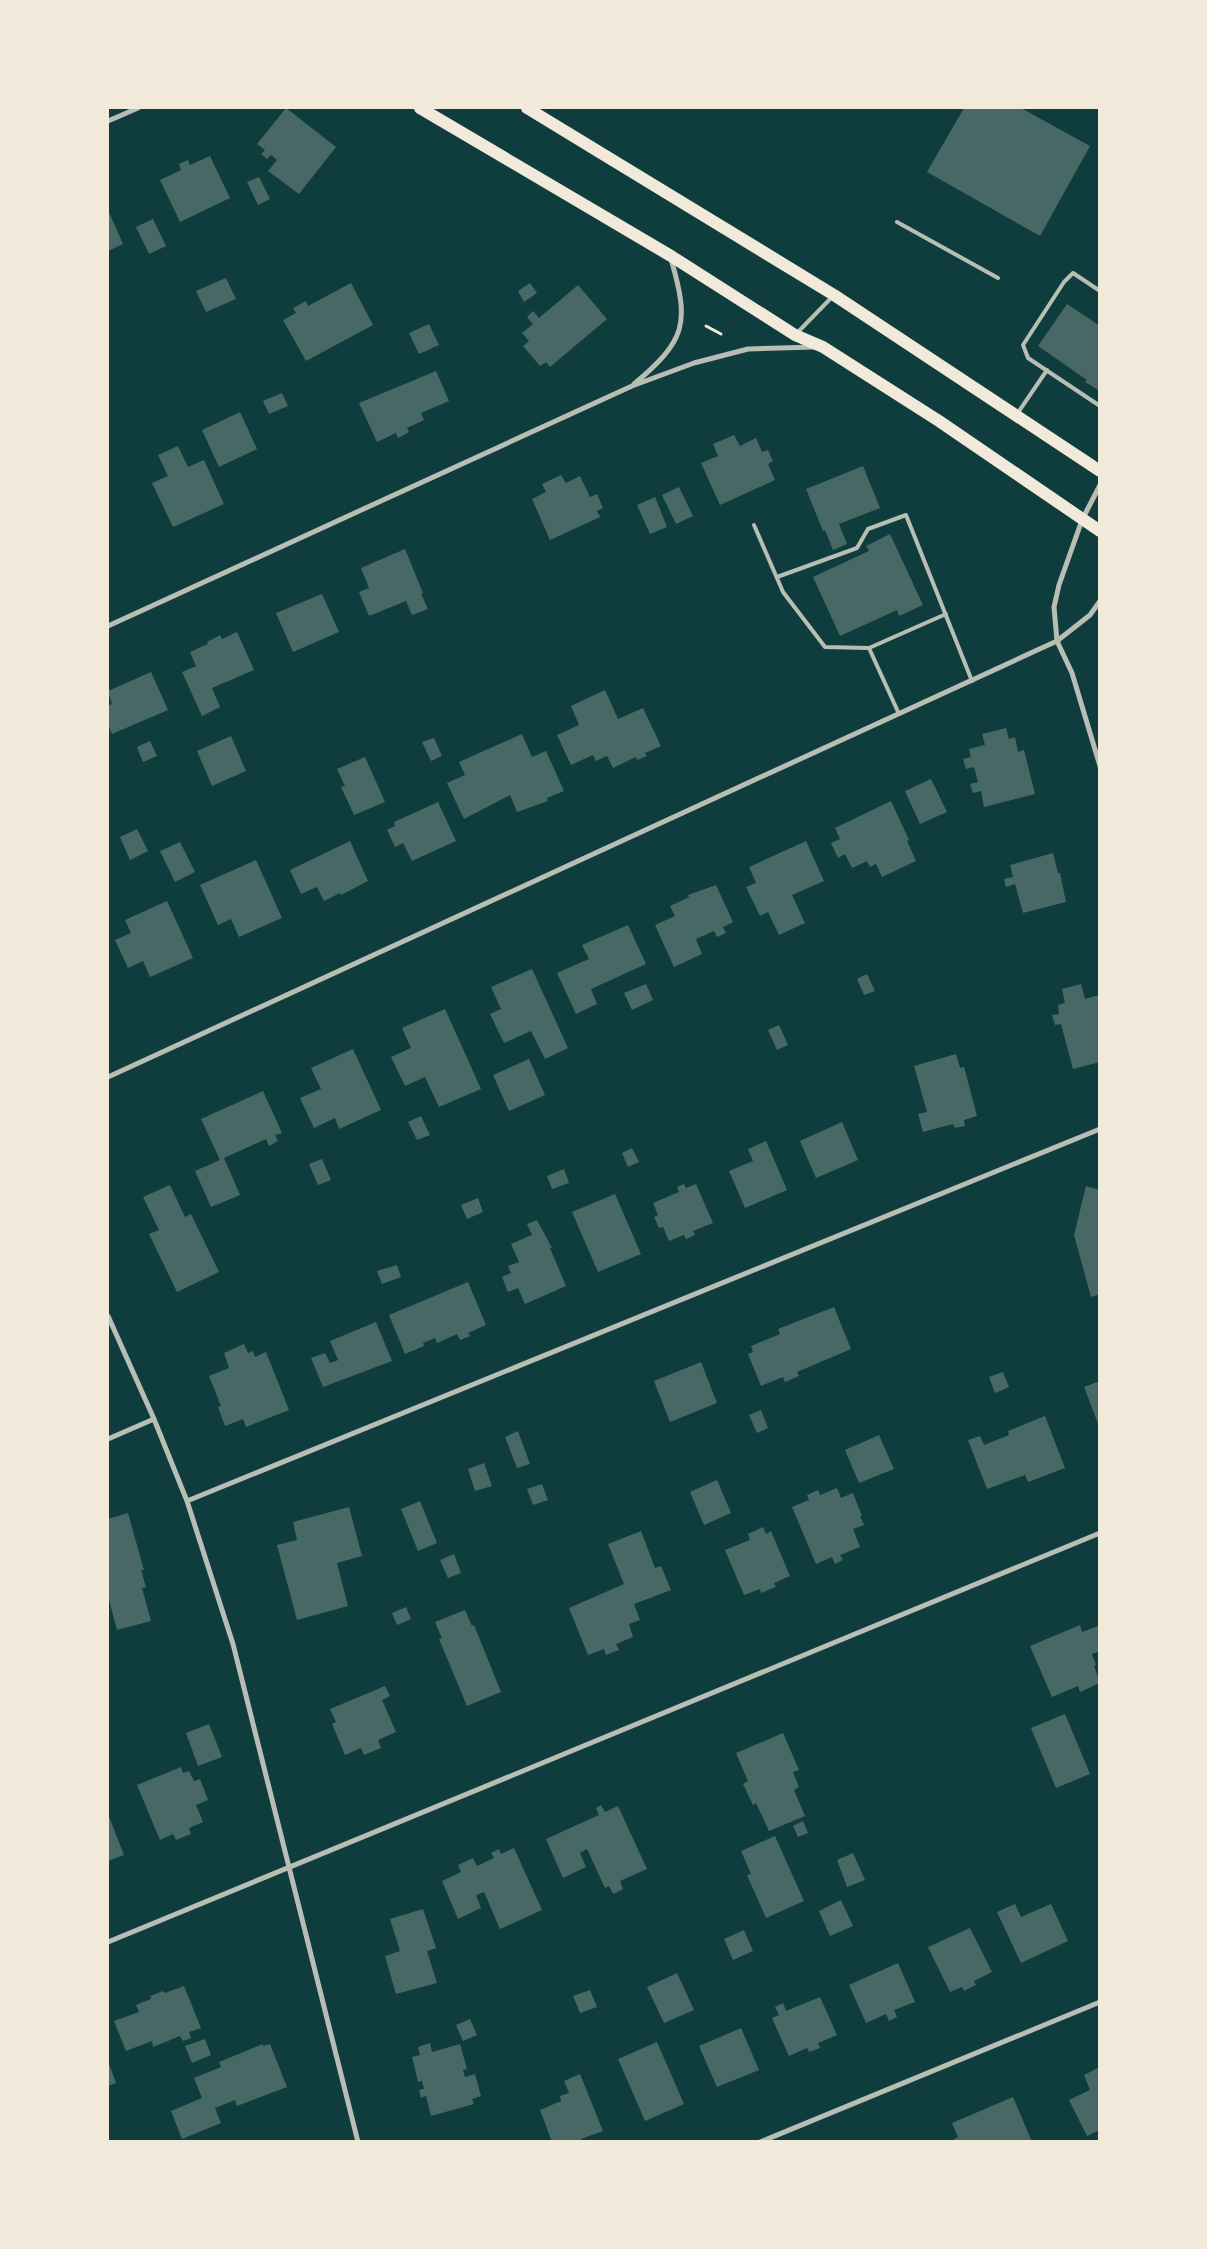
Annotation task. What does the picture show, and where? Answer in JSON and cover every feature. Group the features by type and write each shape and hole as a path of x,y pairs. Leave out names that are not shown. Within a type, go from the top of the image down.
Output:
{"main road":[{"path":"420,108 671,256 795,335 822,347 939,421 1100,531"},
{"path":"527,108 834,295 1100,471"}],"street":[{"path":"108,121 133,109"},
{"path":"632,386 672,346 681,328 680,288 671,256"},
{"path":"108,626 632,386 694,363 748,349 822,347"},
{"path":"1100,485 1082,520 1059,585 1054,607 1057,641 1072,673 1100,766"},
{"path":"108,1076 1057,641 1090,615 1100,601"},
{"path":"187,1500 1100,1129"},
{"path":"108,1316 154,1419 187,1500 233,1644 358,2142"},
{"path":"108,1439 154,1419"},
{"path":"108,1942 1100,1533"},
{"path":"760,2142 1100,2002"}],"lane":[{"path":"897,222 998,278"},
{"path":"1100,291 1073,273 1064,282 1023,345 1028,358 1100,406"},
{"path":"795,335 834,295"},
{"path":"1016,415 1046,370"},
{"path":"777,577 857,548 868,528 906,515 972,680"},
{"path":"754,525 783,592 825,647 869,648 946,614"},
{"path":"869,648 899,714"}],"building":[{"path":"286,108 336,147 299,194 268,171 277,160 271,155 267,159 261,154 265,150 257,144"},
{"path":"964,108 1021,108 1090,146 1040,236 927,172"},
{"path":"210,156 230,198 180,222 160,180 181,170 179,164 188,160 190,165"},
{"path":"259,177 270,199 258,205 247,182"},
{"path":"108,210 123,244 108,251"},
{"path":"153,219 166,246 149,254 136,227"},
{"path":"226,278 236,299 206,312 196,291"},
{"path":"351,283 373,325 306,361 283,320 296,313 293,308 306,301 308,306"},
{"path":"530,283 537,293 524,302 518,291"},
{"path":"578,285 607,319 550,367 546,362 540,366 523,346 529,341 522,333 533,324 527,317 533,311 539,318"},
{"path":"1067,304 1100,326 1100,391 1085,382 1087,380 1038,346"},
{"path":"429,324 439,345 419,354 409,333"},
{"path":"436,371 449,401 421,413 424,420 407,428 409,432 398,438 396,433 377,442 359,403"},
{"path":"282,393 288,406 269,414 263,401"},
{"path":"240,412 257,449 219,467 202,430"},
{"path":"734,435 740,446 756,438 762,452 768,450 773,461 768,464 775,480 720,505 701,463 718,456 713,444"},
{"path":"178,446 188,467 204,460 224,504 173,527 152,483 168,476 158,455"},
{"path":"863,466 880,508 839,524 847,544 833,550 806,489"},
{"path":"561,475 566,483 580,476 590,497 597,494 603,508 597,511 600,517 550,540 532,499 546,492 542,484"},
{"path":"679,487 693,516 676,524 662,495"},
{"path":"655,497 667,527 650,534 637,505"},
{"path":"890,534 923,605 899,616 897,610 840,636 813,577 869,551 866,546"},
{"path":"405,549 428,609 412,615 406,601 369,616 359,592 369,588 361,568"},
{"path":"322,594 339,632 293,652 276,613"},
{"path":"237,632 254,670 212,688 220,707 202,716 182,672 196,666 190,652 208,644 207,642 220,635 222,639"},
{"path":"151,672 168,710 112,734 108,725 108,706 112,704 108,691"},
{"path":"605,690 618,719 643,708 661,746 645,753 647,756 637,760 636,757 613,768 607,756 596,761 593,755 571,765 557,735 579,725 571,706"},
{"path":"1006,728 1009,739 1015,737 1018,752 1024,750 1035,794 984,807 981,791 973,793 970,784 978,782 974,767 966,769 963,759 971,757 969,749 985,745 982,734"},
{"path":"522,734 532,757 546,751 564,791 547,798 548,801 517,812 510,795 464,819 447,783 465,775 459,762"},
{"path":"231,736 246,771 212,786 197,751"},
{"path":"434,738 442,756 431,761 422,742"},
{"path":"150,741 157,756 143,762 137,747"},
{"path":"365,757 385,802 354,815 341,787 345,786 337,769"},
{"path":"931,779 947,812 920,824 905,791"},
{"path":"891,801 909,840 907,841 916,861 882,877 876,864 870,867 867,861 852,868 845,854 838,858 831,843 840,839 835,828"},
{"path":"438,802 456,841 412,861 403,843 395,847 387,830 395,826 394,822"},
{"path":"137,829 148,851 130,860 120,837"},
{"path":"350,841 368,881 341,895 340,893 324,901 317,887 301,894 290,870"},
{"path":"806,841 824,881 792,895 805,923 779,935 768,912 760,916 746,887 756,883 749,867"},
{"path":"180,842 195,872 175,882 160,851"},
{"path":"1053,853 1058,873 1060,873 1066,902 1023,913 1015,884 1006,887 1004,879 1013,877 1010,865"},
{"path":"256,860 282,918 239,937 231,919 218,925 200,885"},
{"path":"716,885 733,922 723,927 726,933 717,937 714,931 696,939 702,954 674,967 655,925 675,916 670,906 689,897 688,895"},
{"path":"167,901 193,958 150,977 143,961 128,968 115,940 131,933 125,920"},
{"path":"628,925 646,964 591,989 597,1004 576,1014 557,973 589,959 582,945"},
{"path":"532,969 568,1048 545,1059 531,1031 504,1043 490,1014 501,1009 491,987"},
{"path":"867,974 875,991 864,995 857,979"},
{"path":"646,984 653,1000 632,1010 624,993"},
{"path":"1081,984 1085,999 1099,995 1100,998 1100,1062 1073,1069 1061,1024 1055,1025 1052,1015 1059,1014 1058,1005 1065,1003 1062,989"},
{"path":"445,1009 481,1089 439,1107 425,1077 405,1086 391,1057 411,1048 402,1028"},
{"path":"779,1025 788,1045 777,1050 768,1030"},
{"path":"353,1049 381,1110 339,1129 335,1118 314,1128 300,1098 321,1089 311,1068"},
{"path":"956,1054 960,1068 964,1067 977,1116 964,1120 965,1126 955,1128 953,1124 923,1132 918,1114 927,1112 914,1066"},
{"path":"529,1059 545,1095 509,1111 493,1075"},
{"path":"263,1091 282,1133 275,1135 278,1141 269,1146 266,1139 224,1158 240,1195 211,1207 195,1171 220,1160 201,1119"},
{"path":"421,1116 430,1135 417,1140 408,1122"},
{"path":"842,1122 858,1160 816,1178 800,1141"},
{"path":"766,1141 787,1190 745,1208 729,1171 753,1161 748,1149"},
{"path":"632,1148 639,1162 628,1167 622,1153"},
{"path":"322,1159 331,1180 318,1185 309,1164"},
{"path":"564,1169 569,1183 552,1189 547,1176"},
{"path":"684,1184 686,1188 696,1184 713,1223 693,1231 695,1235 686,1239 684,1235 669,1241 663,1227 659,1228 654,1217 658,1215 653,1203 679,1192 677,1187"},
{"path":"170,1185 185,1217 191,1214 219,1272 177,1292 149,1234 159,1230 143,1197"},
{"path":"1086,1186 1100,1190 1100,1294 1091,1297 1074,1235"},
{"path":"615,1194 641,1254 598,1272 572,1212"},
{"path":"478,1198 483,1212 467,1219 461,1205"},
{"path":"537,1220 552,1248 550,1248 566,1286 525,1304 518,1288 508,1292 502,1277 511,1273 508,1266 519,1262 511,1244 532,1235 527,1224"},
{"path":"397,1265 401,1277 382,1284 377,1271"},
{"path":"468,1282 486,1325 468,1333 470,1336 460,1340 457,1334 437,1343 435,1338 423,1343 424,1346 405,1354 389,1315"},
{"path":"834,1307 851,1349 797,1372 799,1376 785,1382 783,1377 761,1386 748,1354 753,1352 751,1346 780,1334 778,1329"},
{"path":"376,1322 392,1361 323,1387 311,1358 325,1353 330,1363 338,1360 330,1341"},
{"path":"244,1344 248,1353 253,1351 255,1357 266,1352 289,1410 246,1427 243,1419 225,1426 218,1407 221,1406 209,1376 229,1368 224,1353"},
{"path":"701,1362 717,1403 670,1422 654,1381"},
{"path":"1003,1372 1009,1387 995,1393 989,1377"},
{"path":"1100,1381 1100,1426 1099,1426 1084,1387"},
{"path":"761,1410 768,1428 757,1433 749,1415"},
{"path":"1045,1416 1065,1468 1028,1482 1025,1475 987,1489 968,1440 980,1436 984,1445 1009,1435 1008,1431"},
{"path":"518,1431 530,1464 517,1468 505,1437"},
{"path":"879,1435 894,1469 859,1483 845,1450"},
{"path":"484,1463 492,1486 475,1491 468,1469"},
{"path":"717,1480 731,1513 704,1525 690,1492"},
{"path":"542,1484 548,1500 533,1505 527,1489"},
{"path":"837,1488 841,1498 853,1493 862,1516 860,1516 864,1525 853,1529 860,1547 840,1555 843,1560 835,1564 832,1557 816,1564 792,1507 809,1500 807,1495 818,1490 820,1495"},
{"path":"420,1501 437,1543 418,1551 401,1509"},
{"path":"349,1507 362,1556 337,1563 348,1606 297,1620 277,1545 297,1540 293,1522"},
{"path":"128,1513 144,1570 141,1570 146,1587 142,1588 151,1621 117,1630 108,1596 108,1519"},
{"path":"763,1527 766,1534 771,1531 790,1576 774,1583 776,1587 761,1593 760,1589 744,1595 725,1550 750,1540 748,1534"},
{"path":"641,1531 655,1568 661,1566 671,1590 634,1604 640,1620 629,1624 633,1637 616,1644 619,1650 606,1655 604,1649 588,1655 569,1608 624,1584 608,1544"},
{"path":"454,1554 461,1573 448,1578 440,1560"},
{"path":"406,1607 411,1619 397,1625 392,1613"},
{"path":"465,1610 472,1626 474,1625 501,1692 467,1706 439,1639 442,1638 435,1622"},
{"path":"1080,1625 1082,1632 1098,1626 1100,1631 1100,1651 1092,1654 1100,1683 1080,1692 1078,1686 1052,1697 1030,1646"},
{"path":"385,1686 390,1696 382,1700 396,1732 378,1740 381,1748 364,1755 361,1748 345,1755 332,1724 336,1722 330,1709"},
{"path":"1065,1714 1090,1774 1056,1788 1031,1728"},
{"path":"209,1724 222,1757 198,1766 186,1733"},
{"path":"783,1733 799,1770 793,1772 799,1787 794,1790 805,1816 769,1831 756,1803 753,1805 743,1784 748,1781 736,1753"},
{"path":"181,1767 183,1773 189,1771 194,1781 200,1779 208,1800 196,1805 203,1822 189,1828 191,1834 176,1840 173,1834 160,1840 137,1785"},
{"path":"601,1805 605,1812 618,1806 647,1869 620,1881 623,1889 613,1894 609,1886 605,1888 587,1849 580,1853 586,1867 563,1878 546,1839 599,1815 596,1808"},
{"path":"108,1814 124,1855 108,1861"},
{"path":"803,1821 808,1833 798,1837 793,1826"},
{"path":"775,1836 804,1901 766,1918 747,1875 751,1874 741,1851"},
{"path":"514,1848 542,1910 500,1929 484,1892 476,1895 481,1908 458,1919 442,1881 461,1872 458,1865 473,1858 477,1866 494,1858 491,1853 499,1849 501,1854"},
{"path":"853,1853 865,1880 847,1887 837,1860"},
{"path":"841,1900 853,1926 830,1936 819,1911"},
{"path":"1015,1904 1021,1917 1051,1904 1068,1941 1021,1963 997,1912"},
{"path":"423,1909 436,1948 427,1951 437,1983 396,1994 385,1956 400,1951 390,1919"},
{"path":"970,1928 992,1972 974,1981 976,1985 964,1991 962,1987 950,1992 928,1947"},
{"path":"744,1930 753,1951 733,1960 724,1939"},
{"path":"898,1963 915,2002 894,2010 897,2017 889,2021 886,2014 866,2023 849,1985"},
{"path":"677,1973 694,2010 664,2023 647,1987"},
{"path":"184,1986 201,2028 189,2032 191,2038 183,2041 180,2036 153,2047 152,2041 126,2051 114,2021 139,2012 136,2005 151,1999 150,1996"},
{"path":"590,1990 597,2007 580,2013 573,1996"},
{"path":"820,1997 837,2035 818,2043 820,2048 809,2052 807,2048 789,2056 772,2018 779,2015 775,2007 783,2003 786,2011"},
{"path":"470,2019 477,2035 463,2041 456,2025"},
{"path":"741,2028 759,2070 717,2087 699,2046"},
{"path":"205,2039 211,2055 192,2063 185,2046"},
{"path":"657,2042 684,2104 645,2121 618,2059"},
{"path":"430,2043 432,2052 460,2044 467,2069 463,2070 465,2077 475,2074 481,2096 472,2099 474,2104 431,2116 426,2096 421,2098 419,2090 424,2089 422,2081 418,2082 412,2057 420,2055 418,2047"},
{"path":"263,2044 263,2046 270,2044 287,2087 237,2106 235,2100 215,2108 221,2123 182,2139 171,2111 202,2098 194,2078 221,2067 219,2062"},
{"path":"108,2061 116,2083 108,2086"},
{"path":"1100,2067 1100,2130 1087,2136 1069,2100 1090,2090 1084,2075"},
{"path":"580,2074 603,2131 581,2139 583,2142 552,2142 540,2110 561,2101 560,2096 569,2093 564,2081"},
{"path":"1013,2097 1032,2142 949,2142 958,2137 952,2123"}]}
